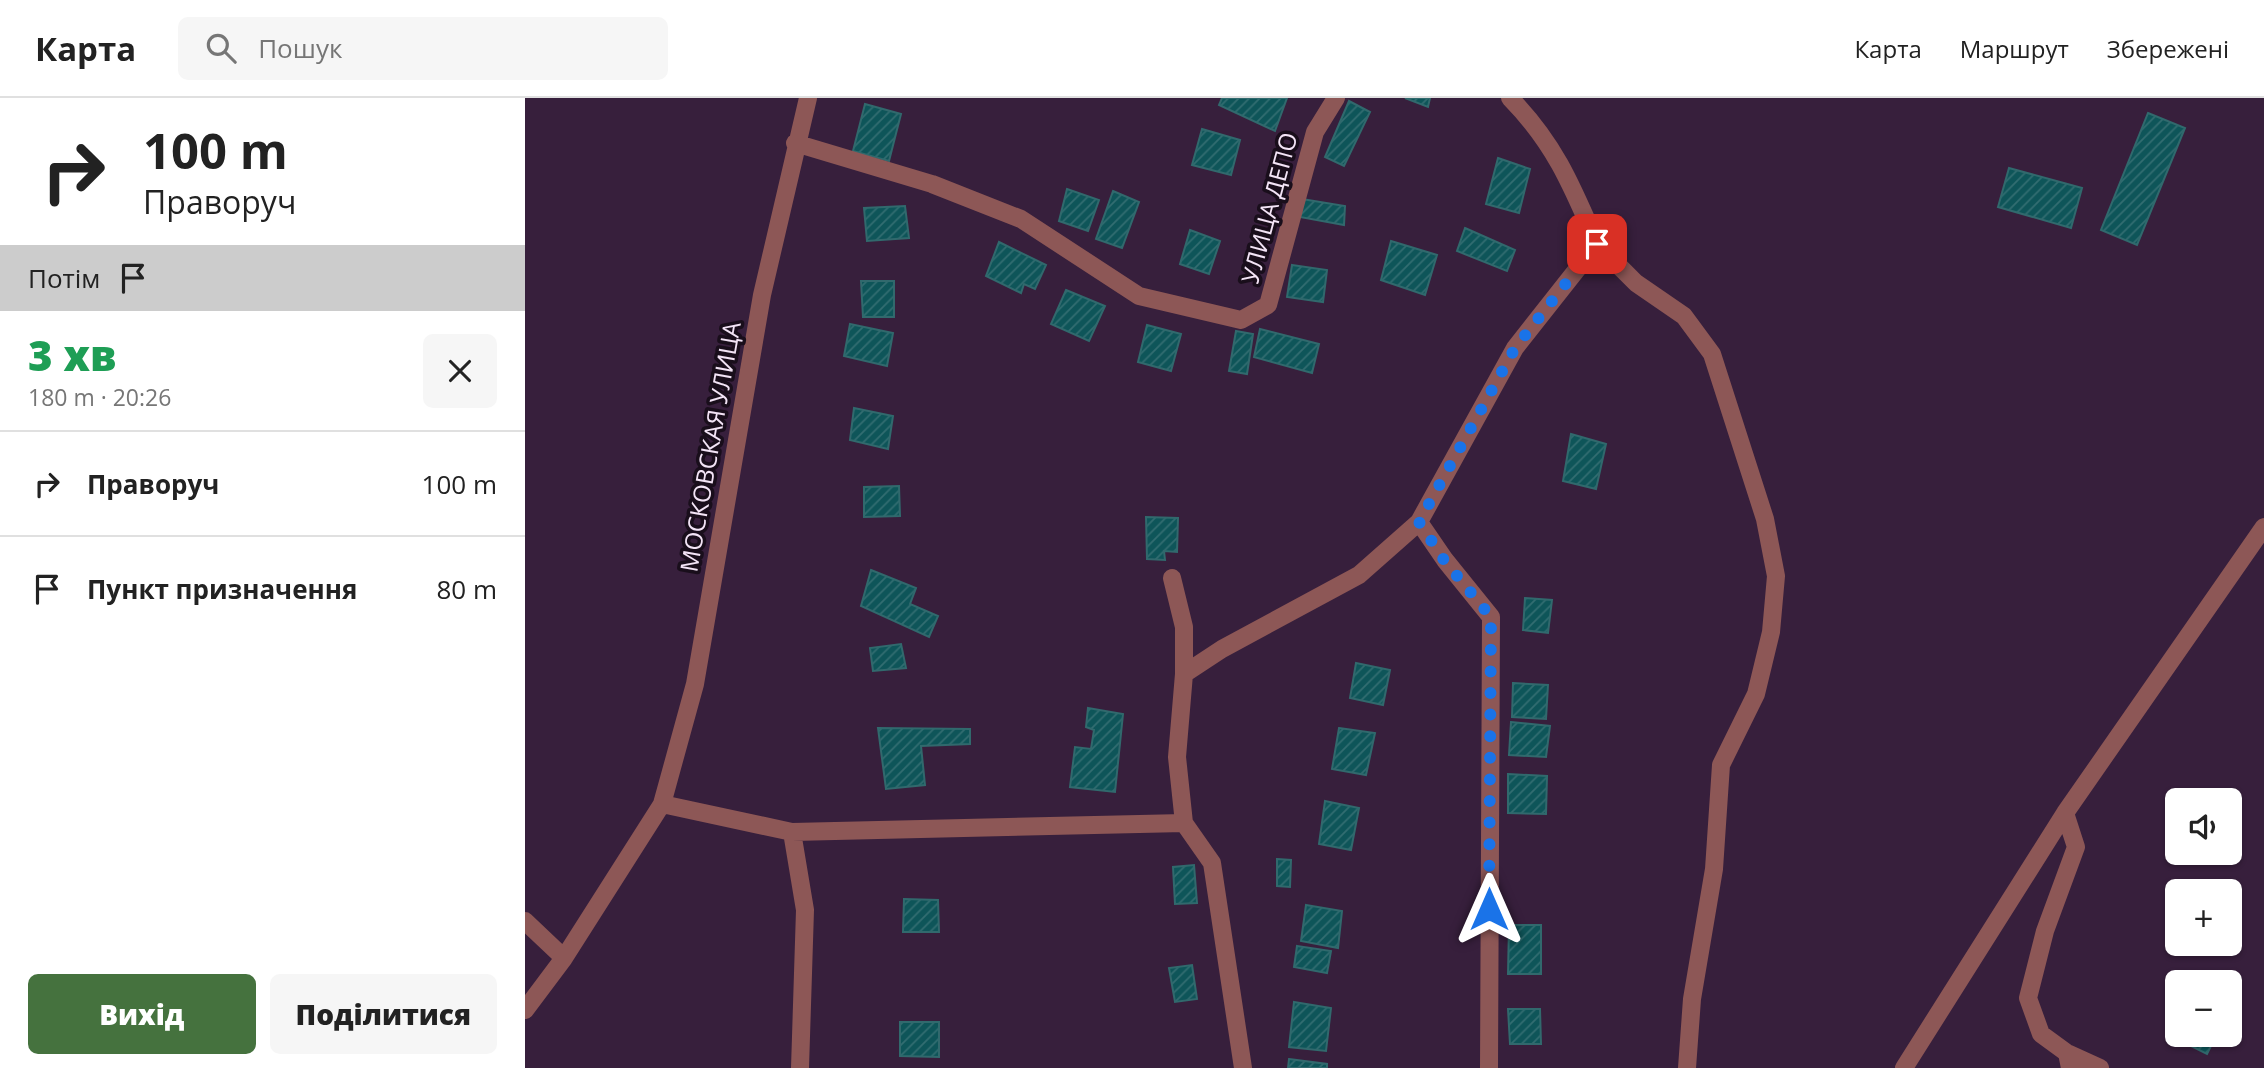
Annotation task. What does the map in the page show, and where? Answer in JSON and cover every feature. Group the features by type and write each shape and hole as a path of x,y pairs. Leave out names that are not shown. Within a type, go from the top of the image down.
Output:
{"street":[{"name":"МОСКОВСКАЯ УЛИЦА","path":"525,1010 564,958 662,804 695,684 762,295 795,143 808,98"},
{"name":"УЛИЦА ДЕПО","path":"795,143 932,184 1021,219 1139,296 1241,320 1268,305 1315,132 1336,98"},
{"path":"1510,98 1527,115 1564,167 1597,244 1636,283 1684,316 1712,354 1765,519 1776,576 1771,632 1756,694 1721,765 1714,869 1692,999 1686,1068"},
{"path":"1184,674 1222,649 1359,575 1419,522 1515,348 1597,244"},
{"path":"1419,522 1444,560 1491,617 1489,1068"},
{"path":"1904,1068 2065,813 2264,527"},
{"path":"1172,578 1184,627 1184,674 1177,757 1184,823 1212,863 1243,1068"},
{"path":"662,804 792,832 1184,823"},
{"path":"2065,813 2076,847 2045,932 2028,998 2041,1034 2069,1061 2100,1068"},
{"path":"792,832 805,910 800,1068"},
{"path":"525,920 564,958"}],"building":[{"path":"1222,98 1287,98 1275,131 1219,105"},
{"path":"1405,98 1430,98 1428,107"},
{"path":"1349,101 1370,112 1344,166 1325,157"},
{"path":"865,104 901,114 889,161 853,151"},
{"path":"2148,113 2185,128 2137,245 2101,230"},
{"path":"1202,129 1240,140 1231,175 1192,165"},
{"path":"1498,158 1530,169 1519,213 1486,204"},
{"path":"2009,168 2082,188 2071,228 1998,207"},
{"path":"1067,189 1099,200 1088,231 1059,221"},
{"path":"1113,191 1139,202 1122,248 1096,239"},
{"path":"1302,199 1345,206 1344,225 1300,217"},
{"path":"905,206 909,238 867,241 864,208"},
{"path":"1465,228 1515,250 1507,271 1457,251"},
{"path":"1190,230 1220,241 1209,274 1180,264"},
{"path":"1391,241 1437,255 1425,295 1381,280"},
{"path":"999,242 1046,265 1035,289 1024,284 1021,293 986,276"},
{"path":"1292,265 1327,270 1323,302 1287,297"},
{"path":"861,281 894,281 894,317 863,317"},
{"path":"1066,290 1105,306 1089,341 1051,324"},
{"path":"850,324 893,333 887,366 844,356"},
{"path":"1147,325 1181,334 1171,371 1138,362"},
{"path":"1260,329 1319,344 1312,373 1254,357"},
{"path":"1236,331 1253,334 1247,374 1229,371"},
{"path":"854,408 893,416 888,449 850,440"},
{"path":"1571,434 1606,444 1596,489 1563,481"},
{"path":"899,486 900,516 864,517 864,487"},
{"path":"1146,517 1178,518 1177,552 1164,551 1165,560 1147,559"},
{"path":"871,570 916,588 910,604 938,616 929,637 861,606"},
{"path":"1525,598 1552,600 1548,633 1523,630"},
{"path":"901,644 906,668 873,671 870,648"},
{"path":"1356,663 1390,670 1383,705 1350,698"},
{"path":"1513,683 1548,685 1546,719 1512,717"},
{"path":"1088,708 1123,714 1115,792 1070,787 1075,747 1091,749 1094,730 1086,727"},
{"path":"1511,722 1550,726 1546,757 1509,755"},
{"path":"878,728 970,729 970,744 921,746 925,785 886,789"},
{"path":"1339,728 1375,733 1366,775 1332,769"},
{"path":"1508,774 1547,776 1546,814 1508,813"},
{"path":"1325,801 1359,808 1351,850 1319,844"},
{"path":"1277,859 1291,860 1290,887 1277,886"},
{"path":"1194,865 1197,903 1175,904 1173,867"},
{"path":"904,899 938,900 939,932 903,932"},
{"path":"1306,905 1342,911 1338,948 1301,941"},
{"path":"1509,925 1541,925 1541,974 1508,974"},
{"path":"1297,946 1331,951 1327,973 1294,967"},
{"path":"1192,965 1197,999 1175,1002 1169,968"},
{"path":"1294,1002 1331,1008 1326,1051 1289,1047"},
{"path":"1508,1009 1540,1009 1541,1044 1510,1044"},
{"path":"900,1022 939,1022 939,1057 900,1056"},
{"path":"2193,1047 2210,1047 2207,1054"},
{"path":"1289,1059 1327,1064 1327,1068 1288,1068"}],"route":[{"path":"1489,909 1491,617 1444,560 1419,522 1515,348 1597,244"}]}
